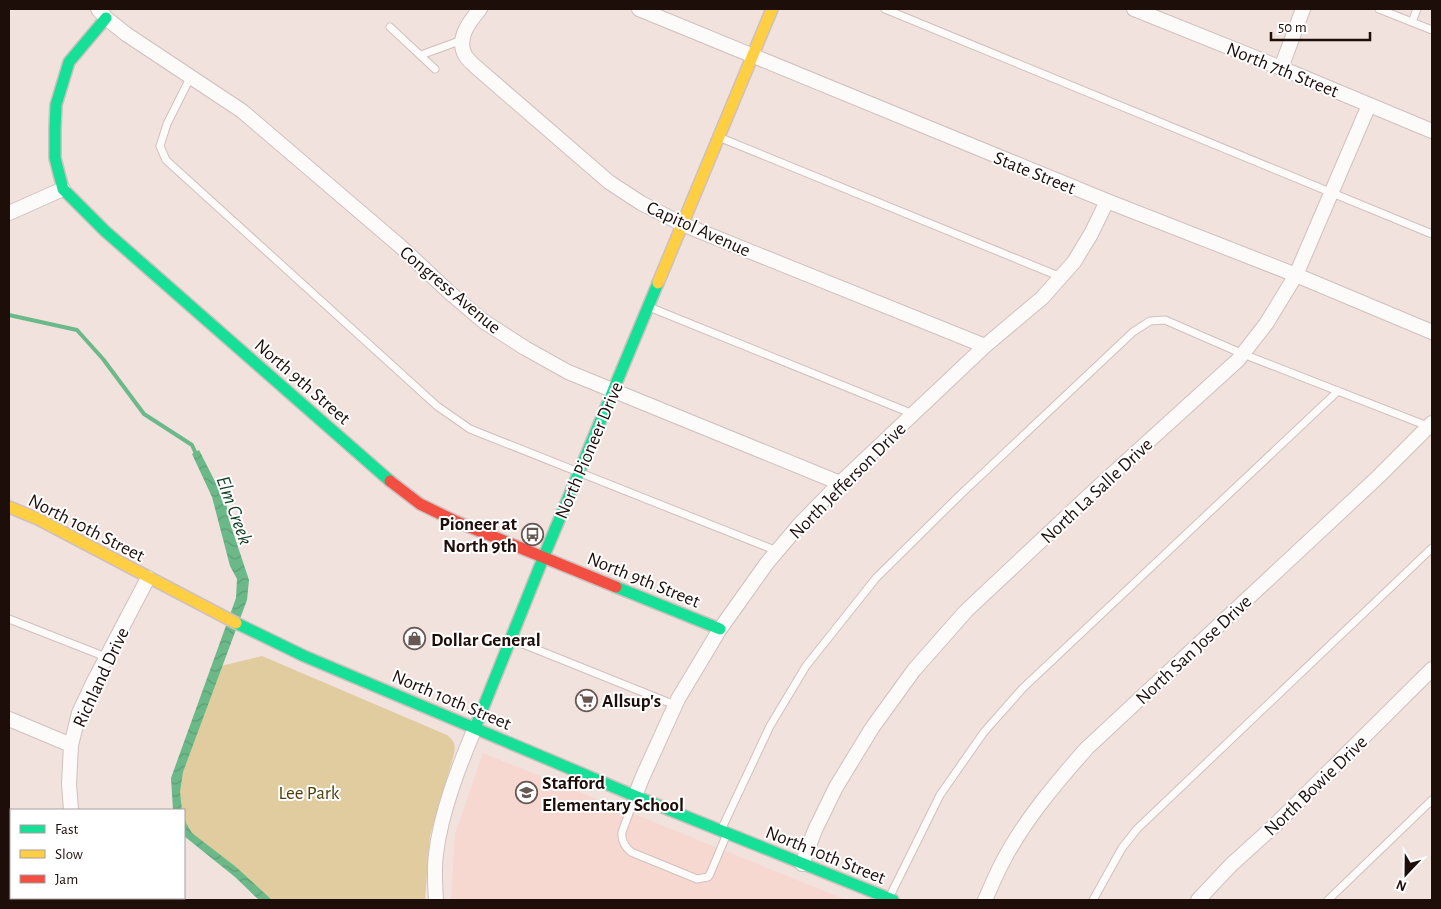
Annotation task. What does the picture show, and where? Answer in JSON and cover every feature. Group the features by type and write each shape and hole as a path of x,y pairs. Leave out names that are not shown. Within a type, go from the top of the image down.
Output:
{"street":[{"path":"462,40 469,22 480,9"},
{"name":"State Street","path":"640,9 1432,332"},
{"name":"North Pioneer Drive","path":"436,900 436,852 444,815 466,749 512,640 544,556 772,9"},
{"name":"North 7th Street","path":"1134,9 1432,131"},
{"path":"1281,68 1303,9"},
{"path":"9,213 63,189 56,158 56,105 69,62 102,14"},
{"name":"Congress Avenue","path":"102,14 126,34 242,111 400,246 483,321 568,372 840,483"},
{"name":"Capitol Avenue","path":"462,40 465,54 476,67 609,182 641,203 682,224 985,346"},
{"name":"North La Salle Drive","path":"802,864 815,830 836,786 872,728 914,670 966,611 1097,488 1198,398 1243,354 1266,324 1296,275 1369,105"},
{"name":"North 9th Street","path":"63,189 105,231 394,484 420,504 455,521 720,628"},
{"name":"North Jefferson Drive","path":"636,796 643,776 676,705 720,628 777,552 800,524 840,483 985,346 1042,298 1074,262 1091,234 1107,201"},
{"name":"North San Jose Drive","path":"985,900 1001,865 1022,830 1055,784 1087,748 1431,426"},
{"name":"North 10th Street","path":"9,507 38,519 205,608 304,656 636,796 891,900"},
{"name":"Richland Drive","path":"71,809 69,784 71,745 79,713 148,578"},
{"name":"North Bowie Drive","path":"1198,900 1231,865 1274,826 1432,669"},
{"path":"9,719 71,745"}],"lane":[{"path":"885,9 1432,234"},
{"path":"1379,9 1432,30"},
{"path":"1412,22 1416,9"},
{"path":"390,28 435,69"},
{"path":"421,55 462,40"},
{"path":"191,76 167,124 160,146 166,160 437,406 470,429 777,552"},
{"path":"719,137 1061,277"},
{"path":"648,306 913,414"},
{"path":"636,796 622,832 622,838 627,848 631,852 697,879 703,879 710,874 724,832 770,726 806,666 876,578 959,496 1133,332 1150,321 1166,320 1243,354 1431,426"},
{"path":"891,900 940,794 984,732 1030,681 1338,391"},
{"path":"1093,900 1122,848 1137,829 1432,548"},
{"path":"9,618 106,658"},
{"path":"512,640 676,705"},
{"path":"1328,900 1432,800"}],"shaded area":[{"name":"Stafford Elementary School","path":"483,753 847,900 451,900 455,834"}],"green space":[{"name":"Lee Park","path":"262,656 447,735 453,741 455,745 454,754 430,836 425,900 268,900 189,832 185,826 185,809 180,809 180,779 221,666"}],"water":[{"path":"199,450 226,503 230,523 249,580 247,600 183,772 180,792 182,809 173,809 171,778 236,598 237,579 230,566 212,497 192,454"},
{"path":"185,819 192,833 236,867 272,900 259,900 235,877 185,837"}],"waterway":[{"name":"Elm Creek","path":"9,315 77,330 103,359 144,414 192,445 197,456"}],"traffic: fast":[{"path":"106,18 69,62 56,105 55,158 63,189 105,231 390,481"},
{"path":"475,728 544,556 658,283"},
{"path":"616,587 720,629"},
{"path":"236,623 304,656 635,796 893,900"}],"traffic: slow":[{"path":"658,283 772,9"},
{"path":"9,507 38,519 236,623"}],"traffic: jam":[{"path":"390,481 420,504 455,521 616,587"}],"place":[{"name":"Pioneer at North 9th","path":"533,534"},
{"name":"Dollar General","path":"415,639"},
{"name":"Allsup's","path":"586,700"},
{"name":"Stafford Elementary School","path":"526,793"}]}
